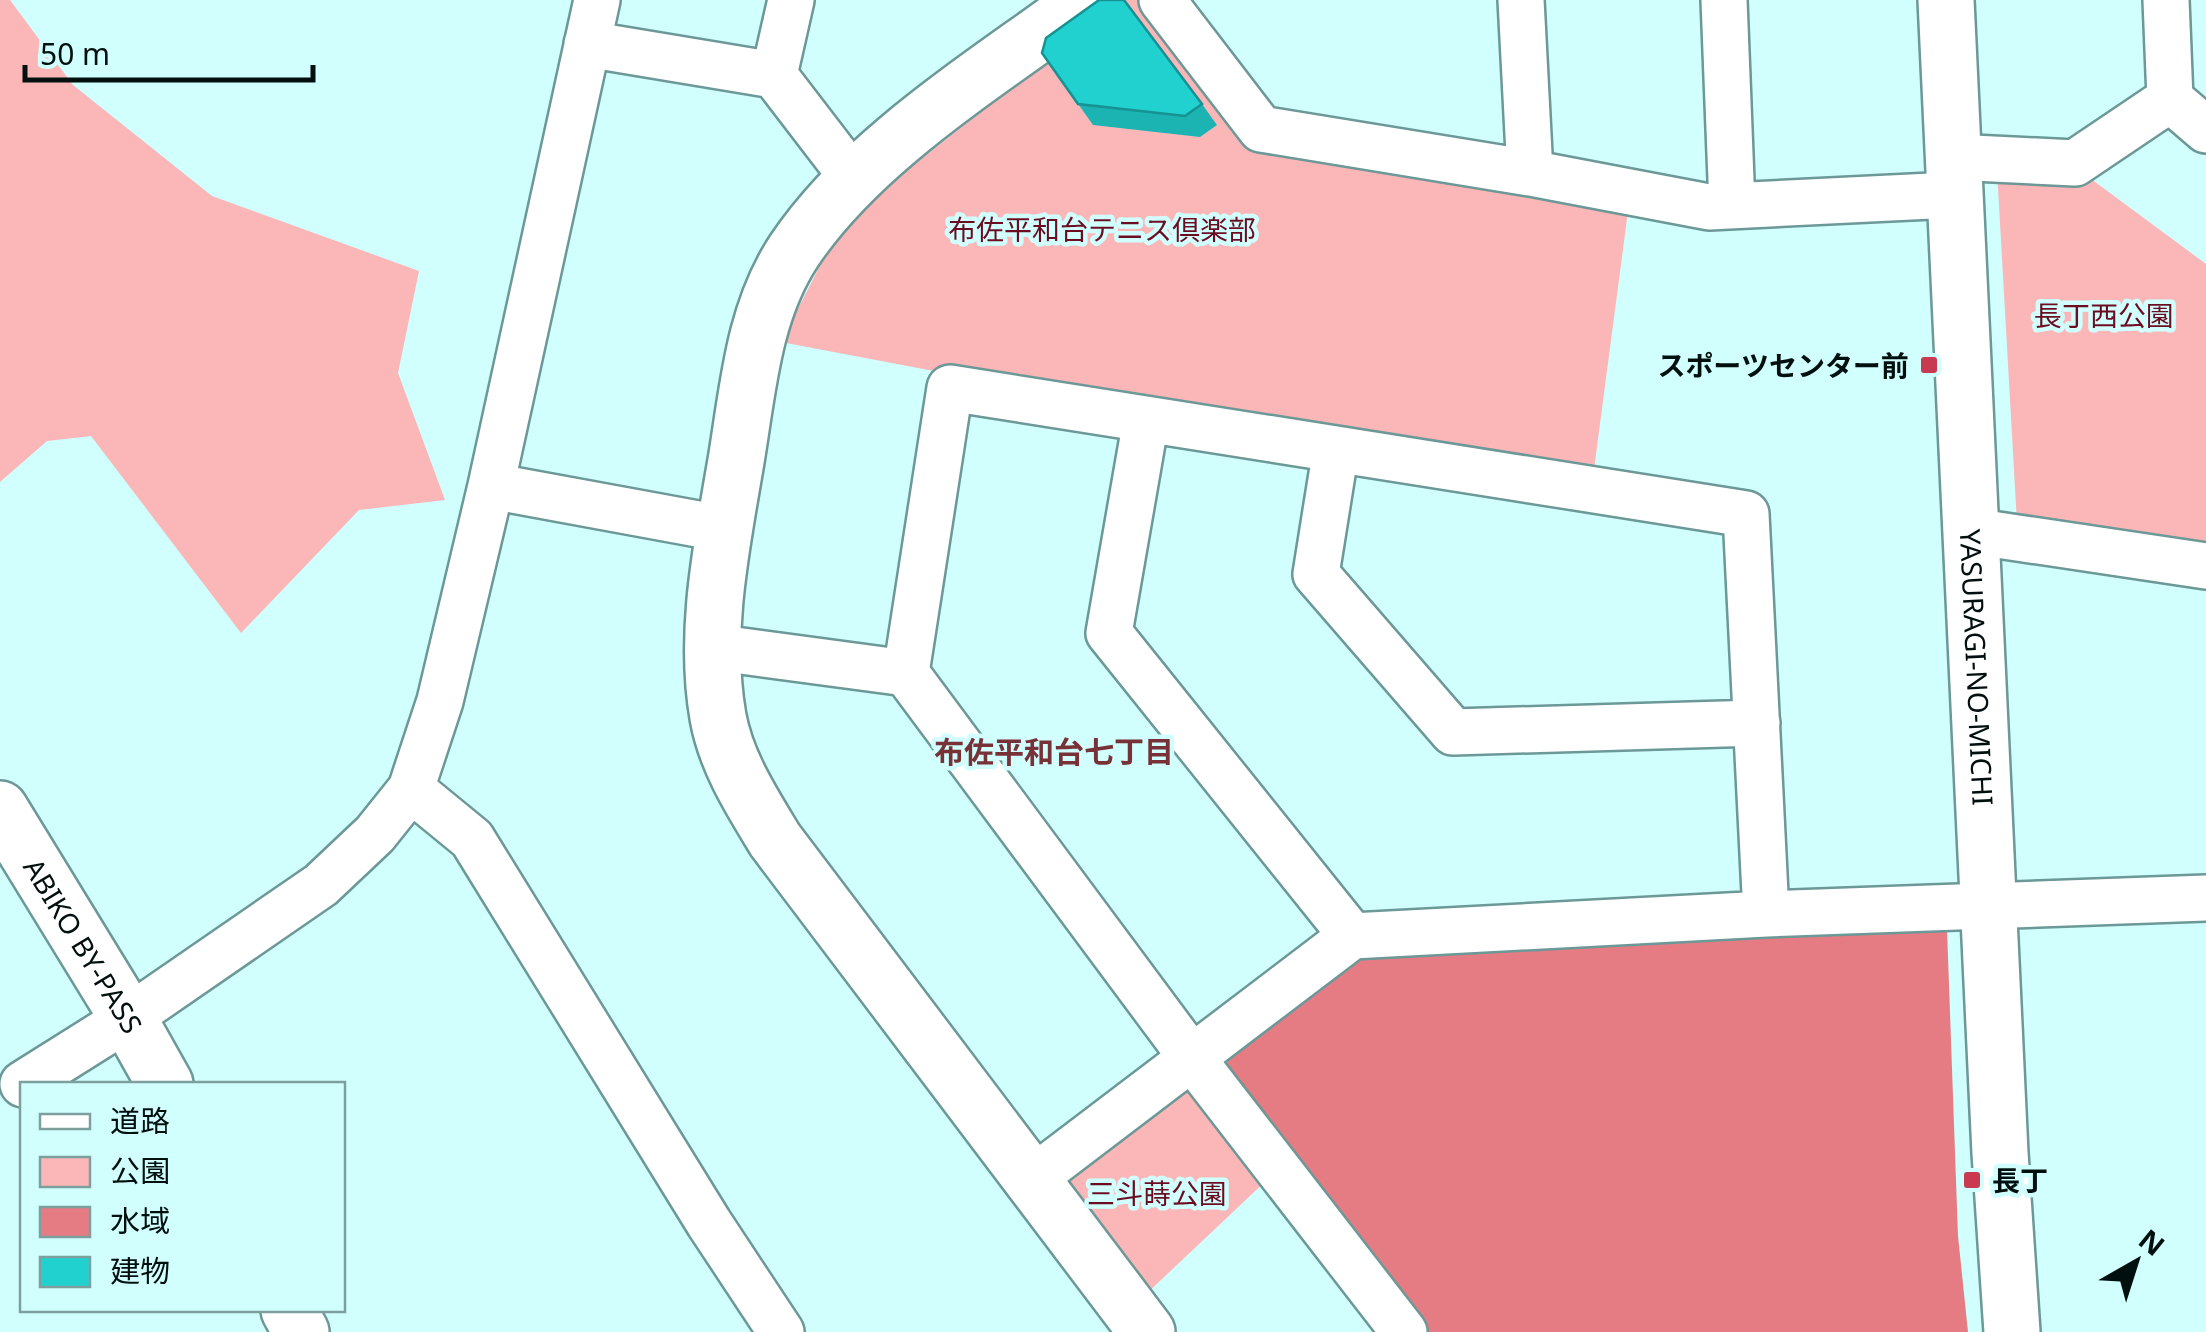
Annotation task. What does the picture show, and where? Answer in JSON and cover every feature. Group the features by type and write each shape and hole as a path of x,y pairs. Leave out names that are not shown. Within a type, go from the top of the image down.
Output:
{"main road":[{"path":"1086,0 897,140 853,178 794,251 772,293 757,335 725,529 712,646 718,719 742,786 775,840 1146,1332"},
{"name":"YASURAGI-NO-MICHI","path":"1946,0 2012,1332"},
{"name":"ABIKO BY-PASS","path":"0,809 163,1082"}],"street":[{"path":"28,1082 321,885 374,834 411,789 440,702 492,486 597,0"},
{"path":"774,75 791,0"},
{"path":"1162,0 1261,129 1710,207 2075,164 2170,100"},
{"path":"1522,0 1530,173"},
{"path":"1724,0 1732,206"},
{"path":"2166,0 2170,100 2206,130"},
{"path":"587,44 774,75 853,178"},
{"path":"1404,1332 1192,1058 906,673 950,388 1746,514 1766,914"},
{"path":"1146,420 1110,633 1352,936"},
{"path":"1336,449 1316,574 1453,732 1757,723"},
{"path":"492,486 725,529"},
{"path":"1971,532 2206,566"},
{"path":"712,646 906,673"},
{"path":"411,789 472,840 709,1223 782,1332"},
{"path":"1030,1180 1352,936 1766,914 2206,898"}],"green space":[{"path":"0,0 10,0 73,85 212,196 419,271 398,373 445,500 359,510 241,633 91,436 47,441 0,482"},
{"name":"布佐平和台テニス倶楽部","path":"1124,0 1137,0 1254,149 1628,211 1593,477 934,371 781,342 829,248 880,191"},
{"name":"長丁西公園","path":"1997,170 2083,173 2206,264 2206,549 2017,523"},
{"name":"三斗蒔公園","path":"1196,1078 1270,1177 1143,1297 1060,1184"}],"water":[{"path":"1947,929 1958,1236 1968,1332 1429,1332 1225,1068 1232,1050 1362,954"}],"building":[{"path":"1099,0 1124,0 1202,104 1185,116 1078,104 1042,53 1046,38"}],"place":[{"name":"スポーツセンター前","path":"1929,365"},
{"name":"長丁","path":"1972,1180"}],"district":[{"name":"布佐平和台七丁目","path":"1054,751"}]}
